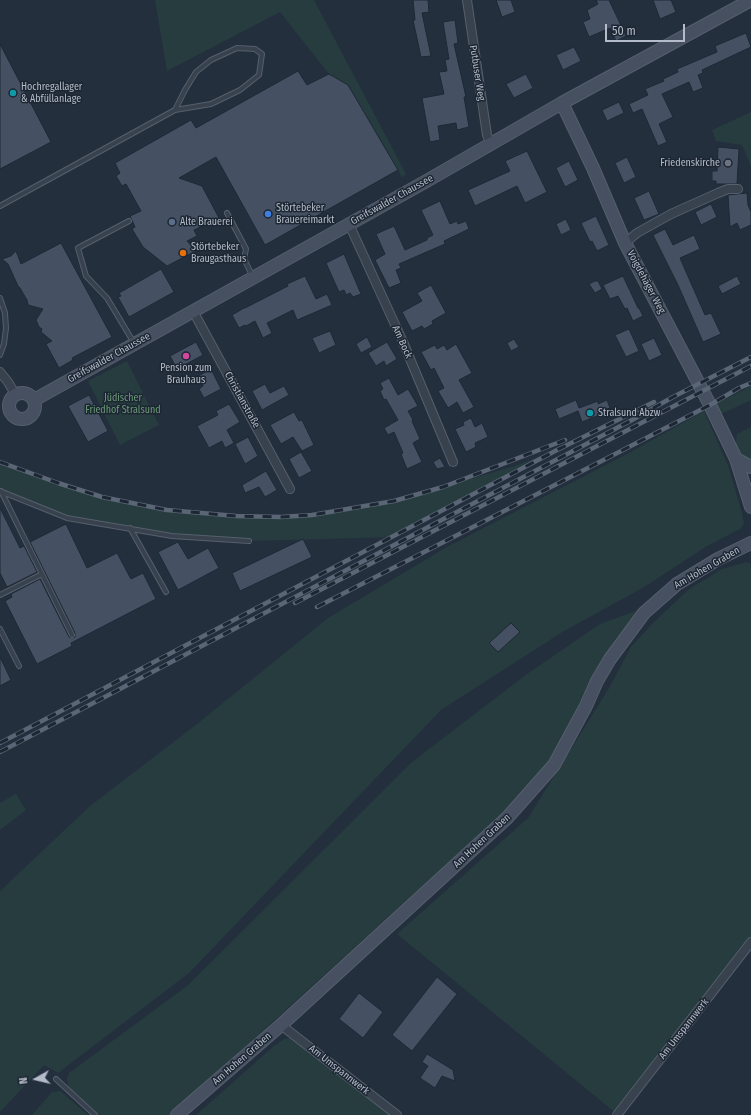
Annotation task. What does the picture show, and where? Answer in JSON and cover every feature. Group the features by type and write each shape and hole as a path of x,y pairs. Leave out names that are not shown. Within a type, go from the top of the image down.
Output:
{"street":[{"name":"Putbuser Weg","path":"467,0 487,135 491,145"},
{"name":"Greifswalder Chaussee","path":"34,400 491,145 562,103 750,0"},
{"name":"Voigdehäger Weg","path":"562,103 593,168 625,243 710,405 736,459 751,507"},
{"path":"625,243 637,234 671,214 728,189 738,188"},
{"name":"Am Bock","path":"349,224 403,342 453,462"},
{"name":"Christianstraße","path":"193,311 290,489"},
{"path":"0,372 15,394"},
{"path":"24,392 34,400 35,409 30,416 26,418 17,418 5,415 12,397 15,394 24,392"},
{"path":"736,459 751,467"},
{"name":"Am Hohen Graben","path":"177,1115 281,1025 507,818 531,793 554,765 583,712 597,681 610,659 644,613 677,584 718,559 751,543"},
{"name":"Am Umspannwerk","path":"617,1115 751,942"},
{"name":"Am Umspannwerk","path":"281,1025 397,1115"}],"lane":[{"path":"0,206 175,110 211,104 240,90 258,75 262,54 255,49 237,48 211,60 196,72 175,110"},
{"path":"227,213 246,249 244,259 253,277"},
{"path":"129,221 78,248 86,276 107,298 135,343"},
{"path":"0,298 5,313 6,328 4,344 0,355"},
{"path":"0,491 67,518 172,536 249,541"},
{"path":"0,491 72,635"},
{"path":"130,528 166,592"},
{"path":"0,596 42,574"},
{"path":"0,629 20,666"},
{"path":"56,1079 95,1115"}],"green space":[{"path":"155,0 314,0 406,174 402,177 348,85 329,74 280,12 167,71"},
{"path":"751,112 751,166 742,145 716,141 712,130"},
{"name":"Jüdischer Friedhof Stralsund","path":"127,361 159,425 120,445 88,381"},
{"path":"751,386 751,400 721,414 716,404"},
{"path":"704,411 729,468 744,524 740,529 707,546 646,586 564,631 441,710 189,973 58,1073 44,1065 0,1112 0,891 90,806 197,724 328,618 447,547 627,454"},
{"path":"751,427 751,461 740,454 736,449 736,441 737,434"},
{"path":"557,450 394,537 249,541 172,536 67,518 0,491 0,462 102,497 167,510 236,516 281,517 312,515 394,501 515,466"},
{"path":"747,562 751,564 751,942 617,1114 397,934 528,818 609,688 631,647 652,624 688,590 722,569"},
{"path":"638,610 614,641 601,661 565,735 543,769 516,801 170,1115 100,1115 71,1090 68,1085 67,1078 69,1073 187,986 412,762 527,674 600,624"},
{"path":"16,794 26,810 0,830 0,803"},
{"path":"290,1038 392,1115 196,1115 274,1046 284,1039"},
{"path":"60,1091 88,1115 32,1115 52,1092"}],"building":[{"path":"413,0 428,0 429,12 422,13 431,56 421,57 413,20 415,20"},
{"path":"496,0 511,0 515,12 502,17"},
{"path":"596,0 609,0 626,36 616,41 610,28 589,37 583,22 590,19 587,10 598,4"},
{"path":"653,0 671,0 676,12 660,19"},
{"path":"455,20 458,43 454,44 466,97 464,97 469,127 457,130 456,123 438,126 440,140 430,142 422,98 444,94 439,72 447,71 445,60 449,59 443,22"},
{"path":"746,33 751,47 702,70 703,73 698,75 703,88 693,92 689,82 662,94 673,117 659,124 667,142 658,146 642,109 633,113 629,104 648,95 645,89 664,81 663,79 678,72 677,69 717,52 715,46"},
{"name":"Hochregallager & Abfüllanlage","path":"0,44 51,142 0,169"},
{"path":"574,47 581,61 563,70 556,55"},
{"path":"298,71 307,85 329,74 348,85 398,170 265,245 216,157 179,178 202,186 219,218 194,230 197,236 187,241 196,251 167,266 143,247 132,229 135,227 130,216 141,211 126,184 122,186 116,176 120,173 115,163 191,120 196,128"},
{"path":"526,74 533,88 514,98 506,84"},
{"path":"619,102 624,113 607,121 602,110"},
{"name":"Friedenskirche","path":"718,147 739,149 737,184 716,184 716,181 712,181 712,171 717,171"},
{"path":"527,151 547,192 525,203 517,186 475,206 468,190 510,171 505,161"},
{"path":"627,157 636,177 624,183 615,163"},
{"path":"569,161 578,180 565,187 556,168"},
{"path":"649,191 659,214 644,220 634,198"},
{"path":"747,193 748,205 751,212 751,225 740,230 737,223 730,227 728,195"},
{"path":"440,201 450,224 457,221 458,224 466,221 469,229 444,241 445,244 399,264 401,268 396,270 401,283 389,288 375,260 385,254 376,234 394,226 405,250 427,240 427,238 433,235 421,210"},
{"path":"711,204 717,217 701,225 695,212"},
{"path":"596,216 609,245 597,251 592,241 590,242 581,223"},
{"path":"566,219 571,230 561,235 556,224"},
{"path":"665,229 673,245 694,235 700,249 680,258 705,315 711,313 721,334 703,342 678,285 653,235"},
{"path":"61,243 112,337 72,358 73,360 59,368 46,344 52,341 41,332 42,329 39,327 36,320 43,309 28,305 27,300 18,286 8,264 2,259 11,256 16,251 21,264"},
{"path":"344,254 361,294 353,297 350,293 346,295 344,290 339,292 326,263"},
{"path":"161,269 174,292 129,317 118,297 121,296 119,293"},
{"path":"305,276 316,299 327,294 332,305 297,320 293,310 267,323 272,333 263,338 255,321 239,328 232,315 288,286 287,284"},
{"path":"623,276 643,316 633,321 627,308 625,309 618,296 610,299 603,285"},
{"path":"737,276 741,284 722,294 718,286"},
{"path":"598,281 602,289 595,293 589,284"},
{"path":"431,285 446,313 432,321 433,324 424,329 422,326 412,331 402,312 422,301 417,293"},
{"path":"629,329 639,351 626,357 615,335"},
{"path":"330,331 336,345 319,353 312,338"},
{"path":"367,337 372,347 361,353 356,344"},
{"path":"654,338 662,355 649,361 641,344"},
{"path":"514,339 519,347 511,351 507,343"},
{"name":"Pension zum Brauhaus","path":"196,342 203,355 177,369 170,356"},
{"path":"387,342 397,359 386,366 384,361 376,366 368,353"},
{"path":"456,344 472,373 459,380 474,407 463,413 457,402 448,408 438,391 444,388 434,368 431,370 421,352 435,345 437,349 444,345 447,350"},
{"path":"211,369 221,389 204,398 199,389 203,386 198,376"},
{"path":"389,378 398,395 408,389 418,406 408,411 420,439 413,443 422,462 407,469 401,454 403,453 394,432 388,435 384,428 398,420 386,399 384,400 380,391 383,389 380,383"},
{"path":"265,384 270,393 284,386 289,395 262,410 252,391"},
{"path":"89,395 108,431 88,442 68,406"},
{"path":"576,400 579,408 598,401 598,404 607,400 610,408 601,411 602,414 582,422 578,411 559,419 555,409"},
{"path":"229,404 240,422 227,430 234,443 225,448 222,441 209,448 197,426 218,415 216,411"},
{"path":"294,412 299,421 302,420 314,445 302,451 293,437 281,444 270,425"},
{"path":"471,418 475,427 482,423 488,437 475,443 476,447 466,452 455,429 464,425 463,422"},
{"path":"248,437 258,456 245,464 235,444"},
{"path":"301,452 312,471 299,478 289,459"},
{"path":"440,458 445,467 437,469 433,462"},
{"path":"266,471 277,490 265,497 259,487 245,493 242,485"},
{"path":"0,508 20,548 24,546 37,572 7,587 0,573"},
{"path":"66,524 87,568 117,553 131,579 143,573 156,599 71,643 72,646 37,664 5,601 12,597 11,594 40,579 69,637 75,637 75,633 30,542"},
{"path":"303,539 312,557 240,591 232,573"},
{"path":"178,542 188,559 208,548 219,568 178,590 158,552"},
{"path":"511,623 520,632 498,652 489,643"},
{"path":"0,657 11,680 0,686"},
{"path":"437,977 457,994 412,1051 392,1035"},
{"path":"359,993 383,1012 363,1038 339,1019"},
{"path":"427,1054 453,1070 455,1081 442,1076 435,1088 420,1078 428,1066 422,1062"}],"railway":[{"path":"0,752 751,357"},
{"path":"295,603 751,366"},
{"path":"317,607 751,383"},
{"path":"0,743 557,450 654,402"},
{"path":"0,462 102,497 167,510 236,516 281,517 312,515 394,501 443,487 565,440"}],"place":[{"name":"Hochregallager & Abfüllanlage","path":"13,93"},
{"name":"Friedenskirche","path":"728,163"},
{"name":"Störtebeker Brauereimarkt","path":"268,214"},
{"name":"Alte Brauerei","path":"172,222"},
{"name":"Störtebeker Braugasthaus","path":"183,253"},
{"name":"Pension zum Brauhaus","path":"186,356"},
{"name":"Stralsund Abzw","path":"590,413"}]}
